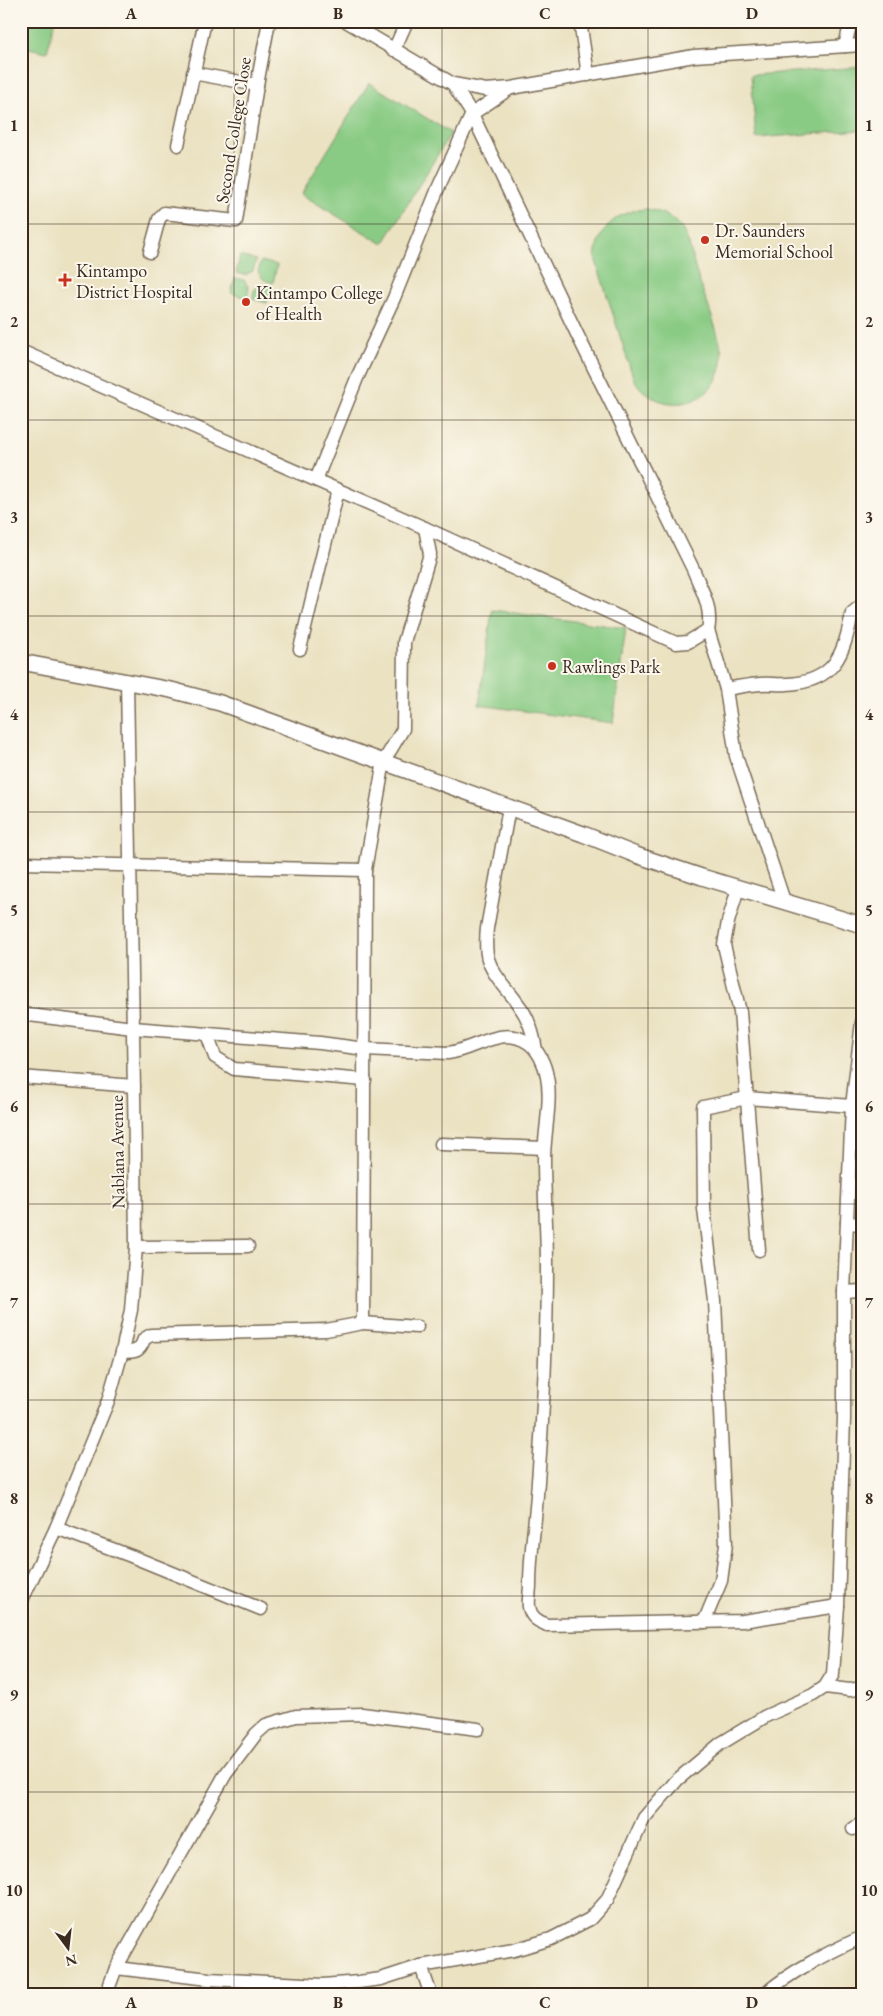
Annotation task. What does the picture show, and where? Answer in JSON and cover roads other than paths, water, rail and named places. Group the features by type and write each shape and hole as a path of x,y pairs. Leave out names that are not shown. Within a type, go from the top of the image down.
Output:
{"main road":[{"path":"21,662 127,681 220,703 384,761 636,855 862,925"}],"street":[{"path":"178,145 205,21"},
{"name":"Second College Close","path":"150,252 159,220 164,213 236,221 269,21"},
{"path":"346,21 453,84 486,90 511,88 694,56 862,45"},
{"path":"394,50 408,21"},
{"path":"580,21 588,75"},
{"path":"845,46 851,21"},
{"path":"193,72 257,85"},
{"path":"453,84 472,114 572,325 693,570 709,609 710,620 708,630 726,689 736,756 784,901"},
{"path":"316,480 357,378 394,298 439,186 472,114 511,88"},
{"path":"21,350 425,528 676,643 688,642 708,630"},
{"path":"300,649 338,490"},
{"path":"362,1323 365,870 384,761 403,729 404,642 430,554 425,528"},
{"path":"726,689 762,683 788,684 819,678 838,660 847,641 852,613 862,605"},
{"name":"Nablana Avenue","path":"21,1602 56,1528 108,1401 122,1352 130,1310 136,1247 127,681"},
{"path":"509,808 487,928 486,944 488,958 494,973 529,1020 536,1050 547,1077 544,1148 547,1262 546,1334 537,1497 531,1543 529,1608 534,1619 547,1624 704,1622 768,1618 838,1606"},
{"path":"21,863 365,870"},
{"path":"738,888 728,922 724,945 740,1012 759,1250"},
{"path":"21,1014 134,1028 365,1049 448,1053 458,1052 499,1036 508,1035 523,1039 536,1050"},
{"path":"825,1688 833,1674 838,1606 844,1418 844,1292 847,1223 856,1143 852,1106 858,1084 862,1022"},
{"path":"207,1034 215,1057 234,1069 365,1080"},
{"path":"21,1077 134,1086"},
{"path":"704,1622 720,1581 726,1544 714,1301 704,1209 703,1106 747,1098 852,1106"},
{"path":"441,1144 544,1148"},
{"path":"847,1223 862,1224"},
{"path":"136,1247 248,1246"},
{"path":"844,1292 862,1291"},
{"path":"122,1352 136,1352 140,1349 144,1339 151,1335 326,1330 362,1323 417,1327"},
{"path":"56,1528 131,1556 260,1609"},
{"path":"116,1968 209,1979 323,1985 381,1979 421,1966 514,1950 551,1938 590,1918 607,1900 644,1818 677,1780 720,1744 766,1716 825,1688 850,1690 862,1688"},
{"path":"106,1995 116,1968 225,1775 256,1734 266,1725 296,1716 362,1714 478,1729"},
{"path":"764,1995 773,1986 824,1956 862,1937"},
{"path":"421,1966 431,1995"}],"place":[{"name":"Dr. Saunders Memorial School","path":"705,240"},
{"name":"Kintampo District Hospital","path":"65,280"},
{"name":"Kintampo College of Health","path":"246,302"},
{"name":"Rawlings Park","path":"552,666"}]}
